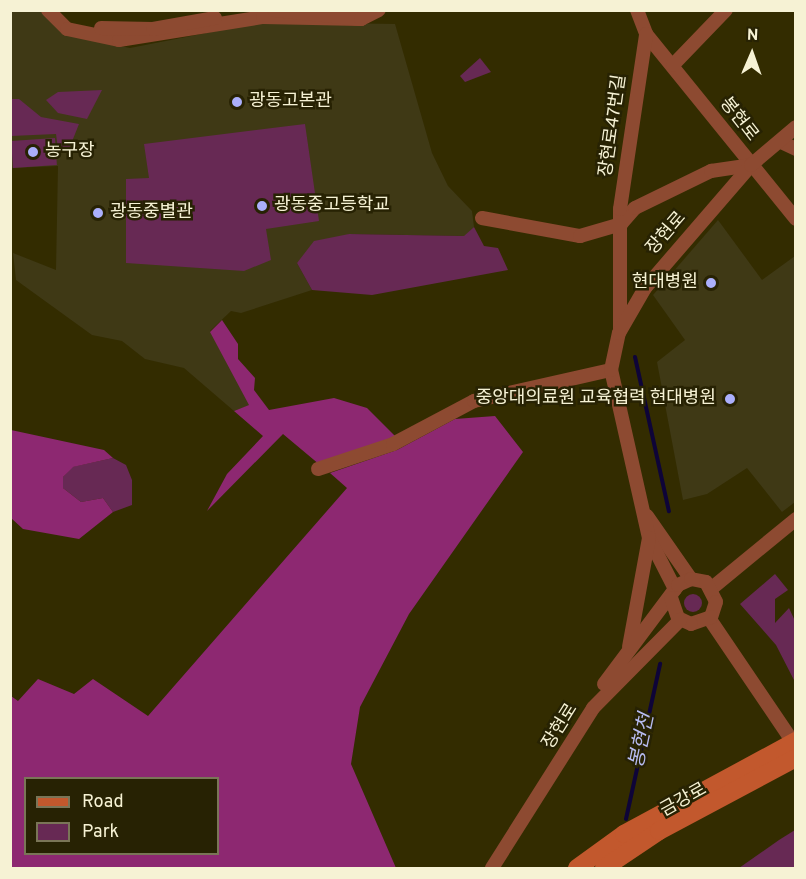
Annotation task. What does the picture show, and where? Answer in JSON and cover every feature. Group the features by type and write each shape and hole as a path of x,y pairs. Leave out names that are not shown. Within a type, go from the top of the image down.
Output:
{"main road":[{"name":"금강로","path":"577,868 624,834 795,747"},
{"name":"금강로","path":"604,868 659,831 795,747"}],"street":[{"path":"50,10 68,21 114,30 259,10"},
{"path":"50,10 67,29 119,40 263,17 362,19 379,10"},
{"path":"274,10 362,19"},
{"name":"봉현로","path":"637,10 646,34 795,219"},
{"path":"673,65 726,10"},
{"name":"장현로47번길","path":"620,333 621,224 646,34"},
{"name":"장현로","path":"647,516 611,370 620,333 645,288 751,165 781,142 795,127"},
{"path":"781,142 795,149"},
{"path":"482,218 580,236 621,224 636,208 711,171 751,165"},
{"path":"318,469 393,444 474,402 611,370"},
{"path":"629,649 649,538 647,516"},
{"path":"647,516 691,579 712,588"},
{"path":"712,588 795,519"},
{"path":"649,538 673,594 680,620 698,624 709,618 716,602 712,588"},
{"path":"593,708 629,649 673,594 691,579"},
{"path":"709,618 795,747"},
{"name":"장현로","path":"492,868 593,708 680,620"}],"shaded area":[{"name":"광동중고등학교","path":"10,11 40,11 65,34 130,48 262,22 395,24 432,153 448,186 472,211 474,227 465,236 349,234 297,263 312,290 241,313 231,311 210,331 250,405 234,411 184,368 145,359 122,341 92,335 16,280 13,253 56,270 58,166 11,168"},
{"name":"중앙대의료원 교육협력 현대병원","path":"718,220 762,280 795,256 795,502 782,512 747,468 707,494 683,500 657,362 685,340 653,295"},
{"path":"222,320 238,344 238,359 255,378 254,390 269,410 334,398 367,408 396,437 320,465 283,434 207,511 227,474 263,436 234,411 249,405 210,332"},
{"path":"495,416 523,452 409,614 360,707 351,764 396,868 11,868 11,696 18,701 38,679 74,694 93,679 148,716 347,488 330,473 397,450 455,419"},
{"path":"11,430 104,450 113,458 73,467 63,477 63,488 81,502 103,498 113,512 79,539 23,529 11,518"}],"green space":[{"path":"480,58 491,72 465,82 460,76"},
{"path":"102,90 87,119 58,113 46,100 58,92"},
{"path":"11,99 19,99 41,117 79,124 69,149 58,149 56,134 11,136"},
{"path":"305,124 319,221 266,229 271,260 244,271 126,263 126,179 149,178 144,144"},
{"name":"농구장","path":"55,138 57,165 13,168 11,141"},
{"path":"474,227 484,246 498,248 508,270 372,295 312,290 297,263 314,241 349,234 464,236"},
{"path":"113,458 126,465 132,480 132,505 113,512 103,498 81,502 63,488 63,477 72,467"},
{"path":"775,574 788,590 775,599 775,623 789,608 795,621 795,682 776,645 740,604"},
{"path":"689,594 697,594 702,599 700,610 689,612 684,607 684,599"},
{"path":"795,830 795,868 739,868 779,840"}],"waterway":[{"name":"봉현천","path":"635,357 669,511"},
{"name":"봉현천","path":"626,819 660,664"}],"place":[{"name":"광동고본관","path":"237,102"},
{"name":"농구장","path":"33,152"},
{"name":"광동중고등학교","path":"262,206"},
{"name":"광동중별관","path":"98,213"},
{"name":"현대병원","path":"711,283"},
{"name":"중앙대의료원 교육협력 현대병원","path":"730,399"}]}
